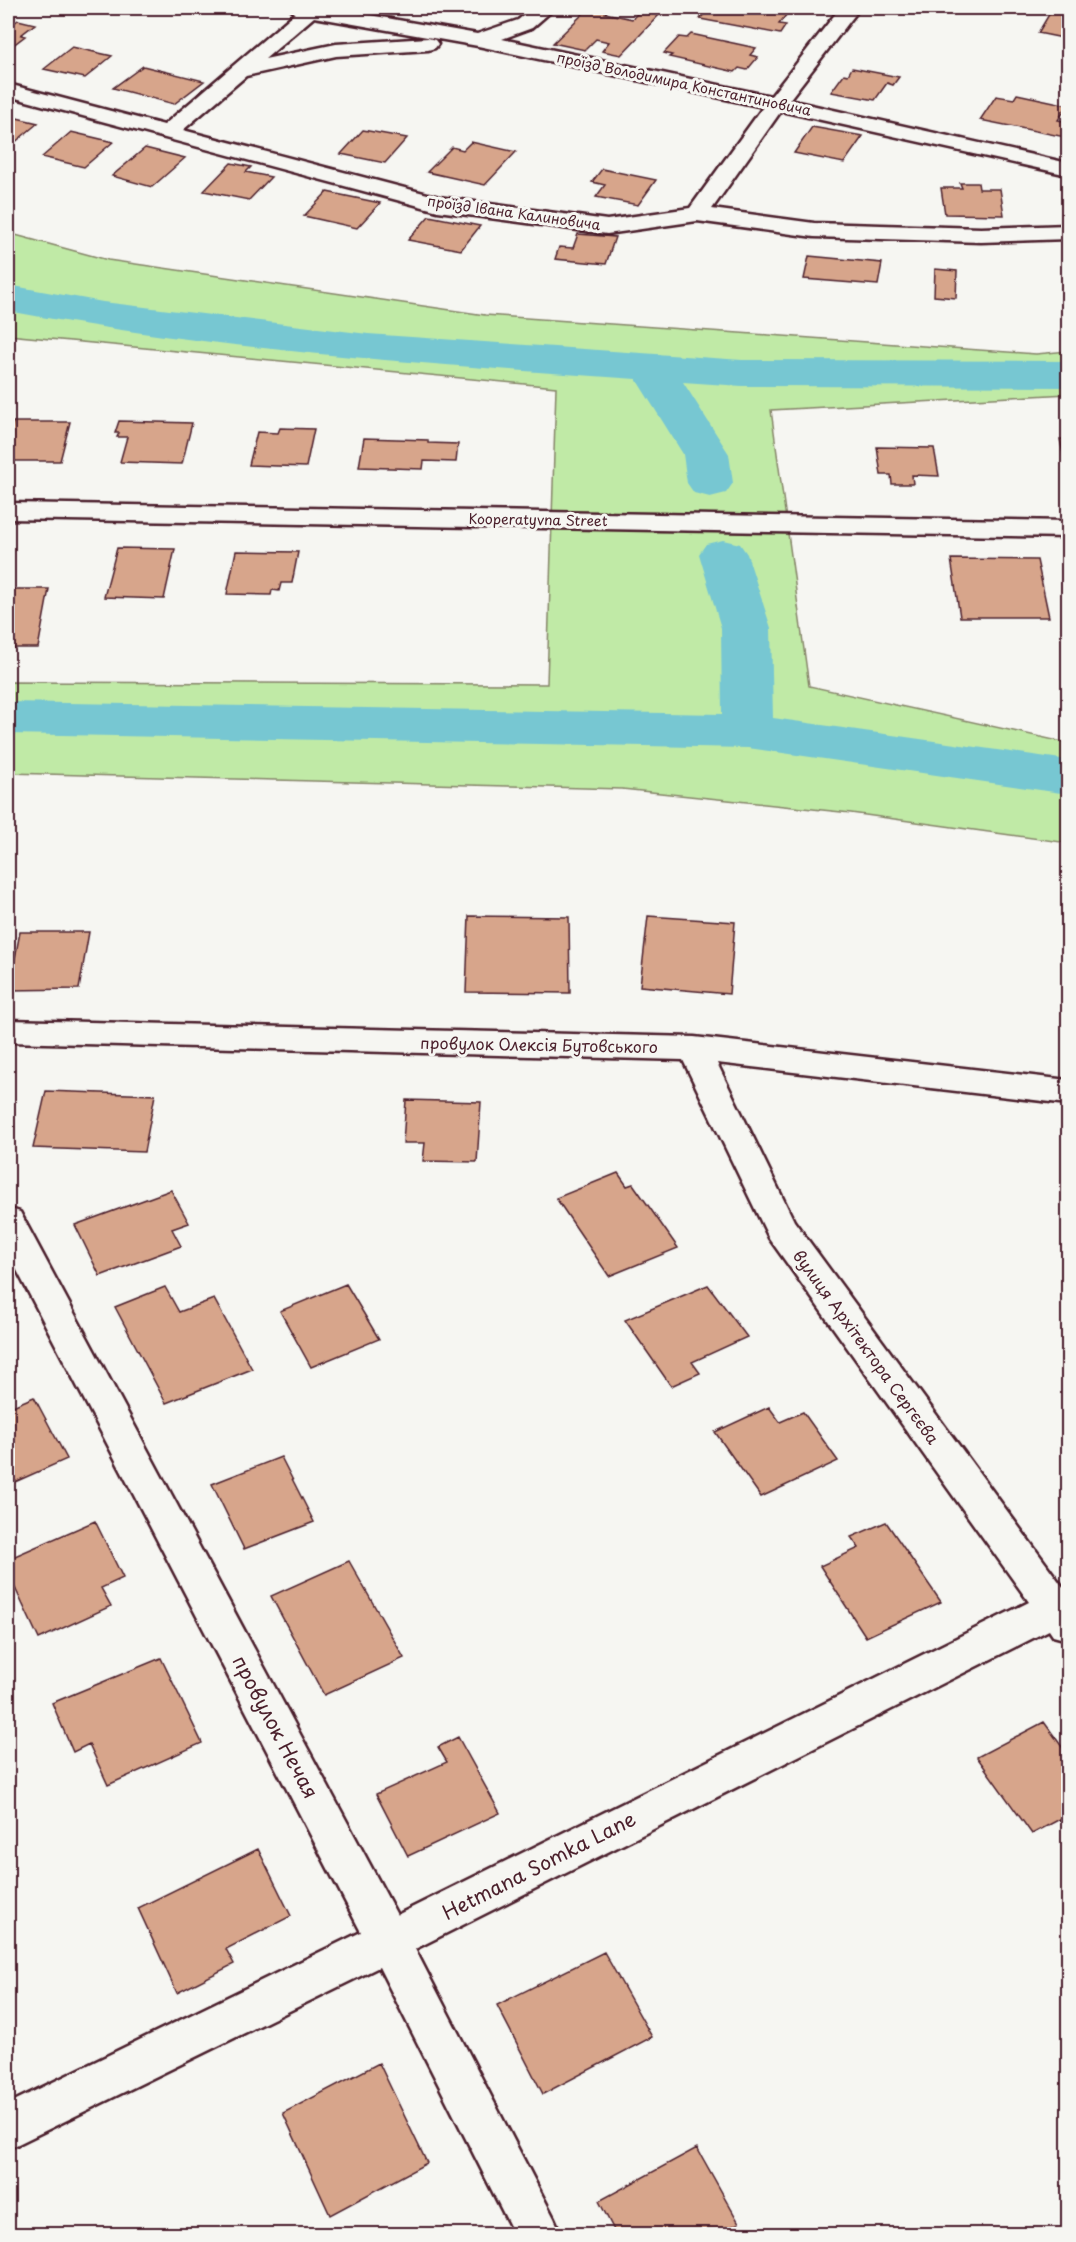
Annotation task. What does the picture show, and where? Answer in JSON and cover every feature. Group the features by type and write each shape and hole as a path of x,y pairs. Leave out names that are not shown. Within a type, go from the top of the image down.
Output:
{"street":[{"path":"240,72 336,50 478,40 525,24 545,8"},
{"path":"697,214 776,103 850,8"},
{"path":"169,131 240,72 304,9"},
{"name":"проїзд Володимира Константиновича","path":"304,9 478,40 776,103 1068,169"},
{"name":"проїзд Івана Калиновича","path":"8,90 438,204 607,226 697,214 814,230 981,236 1068,232"},
{"name":"Kooperatyvna Street","path":"8,511 1068,529"},
{"name":"провулок Олексія Бутовського","path":"8,1031 694,1048 1068,1092"},
{"name":"вулиця Архітектора Сергєєва","path":"694,1048 781,1229 1064,1612"},
{"name":"провулок Нечая","path":"8,1221 388,1941 538,2235"},
{"name":"Hetmana Somka Lane","path":"8,2127 1064,1612"}],"green space":[{"path":"8,233 108,260 485,315 1036,354 1068,351 1068,394 771,410 809,686 1068,743 1068,843 851,813 622,789 8,773 8,682 547,684 556,387 8,335"}],"building":[{"path":"589,8 611,8 605,13 632,19 641,10 660,14 621,55 602,51 609,42 596,39 585,50 553,43"},
{"path":"732,8 802,8 798,12 790,10 779,24 786,25 780,34 700,19 708,9 727,13"},
{"path":"940,8 976,8 972,13"},
{"path":"1051,11 1068,14 1068,39 1038,33"},
{"path":"18,20 35,24 21,35 25,36 8,49 8,28"},
{"path":"691,34 756,48 750,55 758,57 747,70 739,68 735,72 669,57 672,55 664,53 679,37 687,38"},
{"path":"72,47 112,56 85,78 44,69"},
{"path":"143,66 204,81 174,104 113,88"},
{"path":"852,68 899,77 893,85 887,83 875,100 831,92 844,74 848,75"},
{"path":"1017,94 1068,105 1058,120 1068,122 1068,132 1065,137 980,120 996,96 1014,99"},
{"path":"8,116 38,123 13,144 8,143"},
{"path":"812,127 863,136 844,163 794,153"},
{"path":"363,130 407,138 385,163 341,154"},
{"path":"71,132 113,142 84,167 42,157"},
{"path":"471,142 516,152 485,185 427,172 452,147 463,150"},
{"path":"145,148 185,158 152,187 112,176"},
{"path":"231,163 251,167 246,172 271,177 249,200 204,191"},
{"path":"602,169 656,180 638,205 596,197 605,185 592,182"},
{"path":"960,183 978,183 979,189 1000,189 1004,215 945,214 941,188 962,188"},
{"path":"327,192 380,203 357,228 304,216"},
{"path":"429,216 480,226 461,250 408,240"},
{"path":"578,234 615,237 606,264 555,259 559,247 573,248"},
{"path":"809,256 882,263 878,285 804,279"},
{"path":"935,269 957,271 956,298 934,296"},
{"path":"119,421 192,423 182,464 120,462 127,437 117,437 119,433 115,433"},
{"path":"13,422 70,422 60,461 8,461 8,443"},
{"path":"280,428 314,429 306,467 249,465 257,432 278,433"},
{"path":"364,438 428,440 428,443 458,444 456,462 424,461 423,469 359,467"},
{"path":"1060,439 1068,439 1068,464 1065,464"},
{"path":"877,447 934,448 939,476 912,475 913,484 892,484 891,475 881,475"},
{"path":"117,548 175,549 164,599 104,597"},
{"path":"236,551 298,552 292,583 281,583 279,591 272,590 271,595 227,594"},
{"path":"951,559 1037,560 1049,617 960,617"},
{"path":"8,589 49,589 38,648 8,648"},
{"path":"469,916 569,917 570,993 466,992"},
{"path":"648,916 735,922 729,994 640,986"},
{"path":"20,932 89,932 79,989 9,990"},
{"path":"46,1091 155,1095 144,1152 33,1148"},
{"path":"406,1100 481,1102 477,1162 423,1161 425,1143 403,1143"},
{"path":"618,1173 627,1186 633,1184 678,1248 609,1276 556,1198"},
{"path":"171,1190 189,1223 172,1229 181,1246 100,1276 75,1225"},
{"path":"346,1284 379,1339 311,1367 280,1311"},
{"path":"708,1285 747,1337 692,1362 700,1373 671,1386 625,1320"},
{"path":"165,1287 179,1312 214,1299 252,1369 166,1403 115,1307"},
{"path":"34,1397 67,1459 8,1485 8,1408"},
{"path":"769,1407 780,1422 803,1412 838,1461 761,1497 715,1432"},
{"path":"281,1457 314,1522 244,1549 212,1484"},
{"path":"95,1521 123,1578 101,1588 111,1606 39,1639 8,1573 8,1559"},
{"path":"886,1522 941,1602 866,1637 820,1566 859,1548 851,1537"},
{"path":"349,1561 404,1658 324,1695 271,1596"},
{"path":"161,1658 202,1743 108,1785 89,1744 73,1752 52,1703"},
{"path":"1044,1722 1068,1755 1068,1831 1060,1819 1032,1834 977,1757"},
{"path":"458,1737 500,1813 408,1856 376,1794 447,1762 438,1747"},
{"path":"258,1849 291,1916 226,1949 234,1964 177,1993 138,1908"},
{"path":"604,1952 652,2037 543,2094 497,2005"},
{"path":"379,2063 427,2163 330,2215 283,2113"},
{"path":"697,2148 739,2223 718,2234 616,2234 599,2201"}],"waterway":[{"path":"8,298 103,315 368,347 742,373 1068,374"},
{"path":"651,367 706,454 710,483"},
{"path":"723,554 746,628 748,731"},
{"path":"8,718 748,731"},
{"path":"748,731 1068,777"}]}
